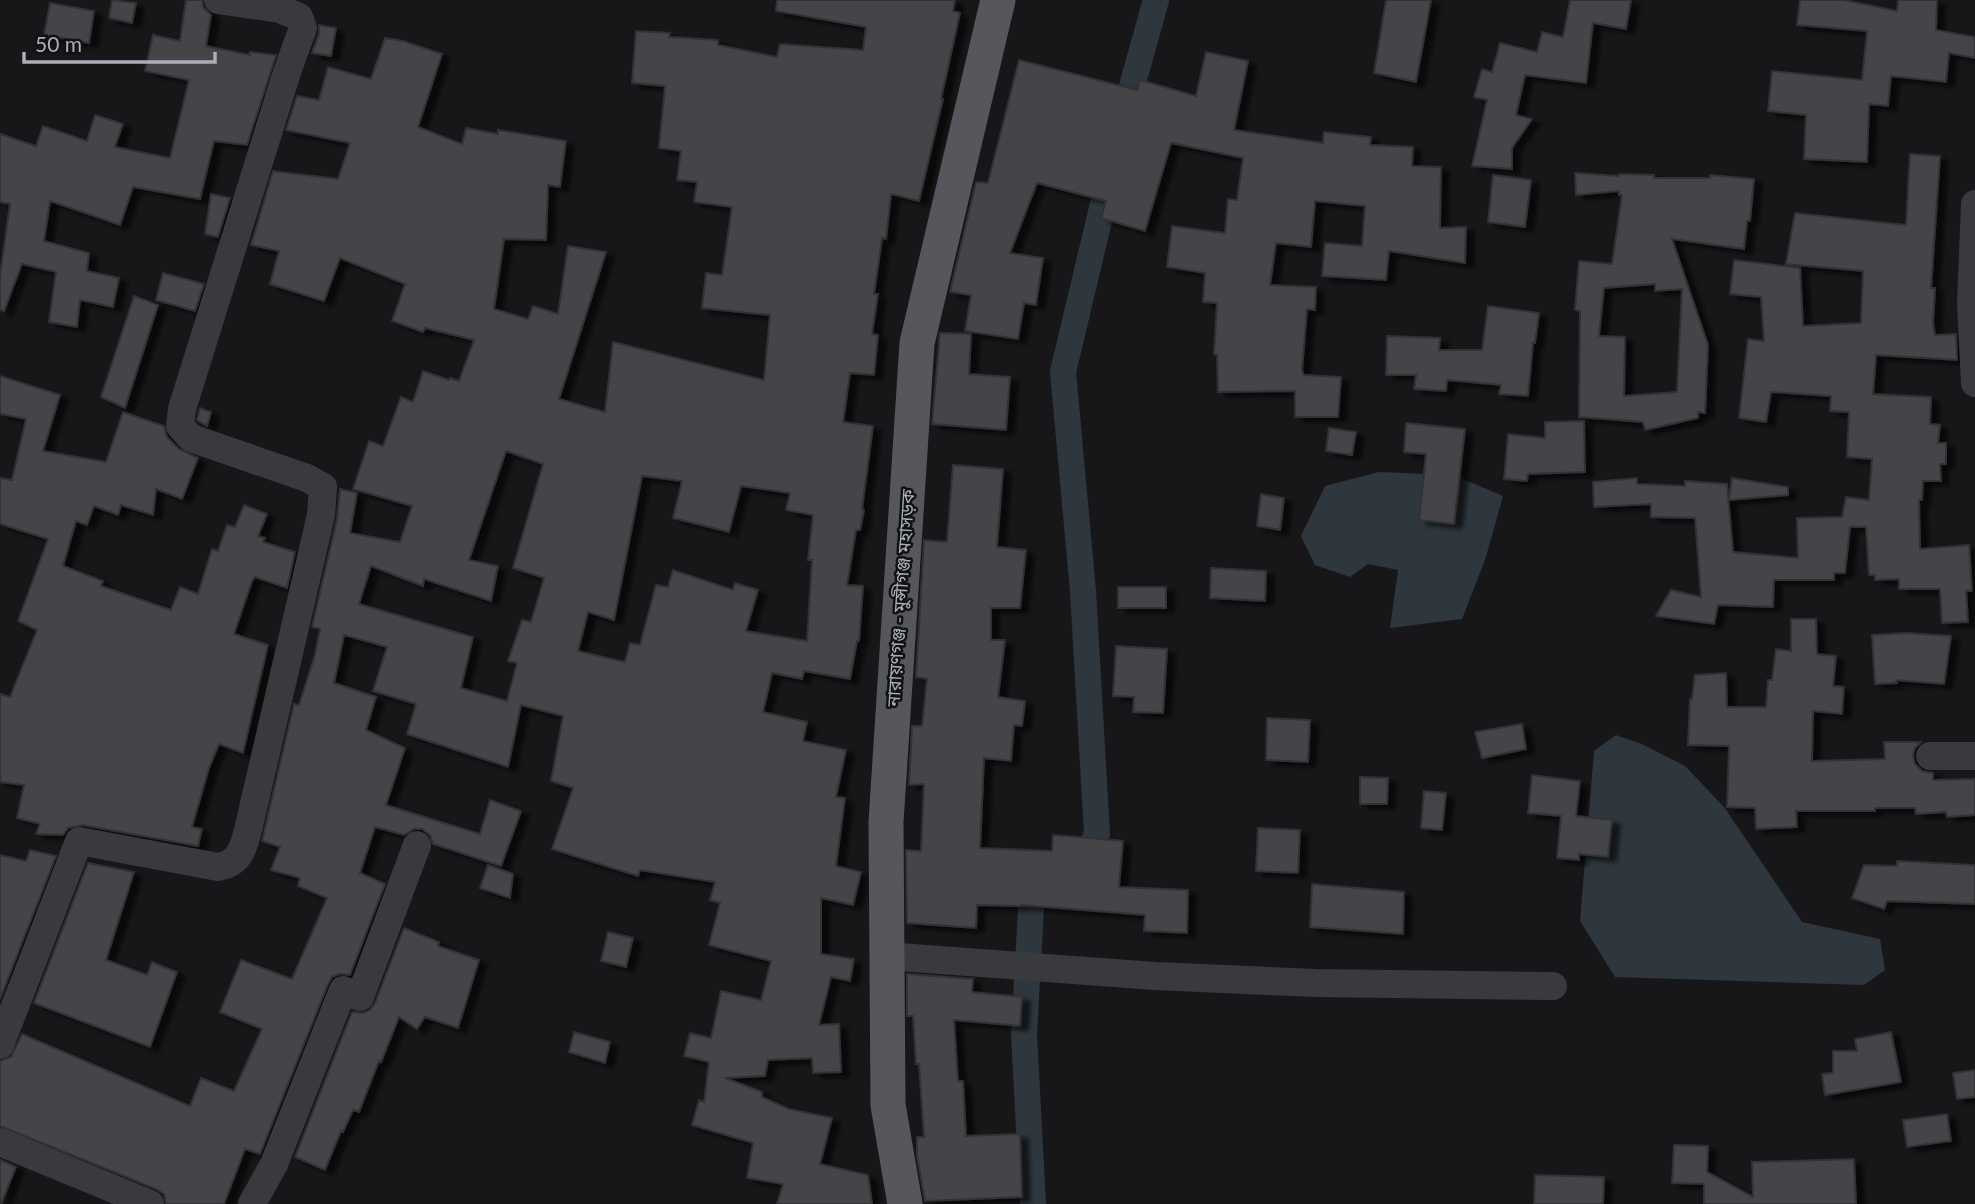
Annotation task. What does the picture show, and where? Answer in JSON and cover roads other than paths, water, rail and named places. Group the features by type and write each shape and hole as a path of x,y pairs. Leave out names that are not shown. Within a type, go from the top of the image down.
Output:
{"main road":[{"name":"নারায়ণগঞ্জ - মুন্সীগঞ্জ মহাসড়ক","path":"905,1204 888,1105 886,822 918,343 998,0"}],"street":[{"path":"0,1045 79,841 218,867 237,860 248,830 321,515 323,487 307,478 191,438 180,426 182,409 206,331 303,28 299,17 280,9 218,0"},
{"path":"1975,204 1971,304 1975,383"},
{"path":"1930,755 1975,756"},
{"path":"252,1204 274,1164 343,990 360,997 417,845"},
{"path":"886,956 1071,970 1315,983 1553,986"},
{"path":"0,1142 150,1204"}],"waterway":[{"path":"1122,122 1156,0"},
{"path":"1033,1204 1024,1034 1032,891 1076,879 1097,834 1083,591 1063,372 1112,166"}]}
